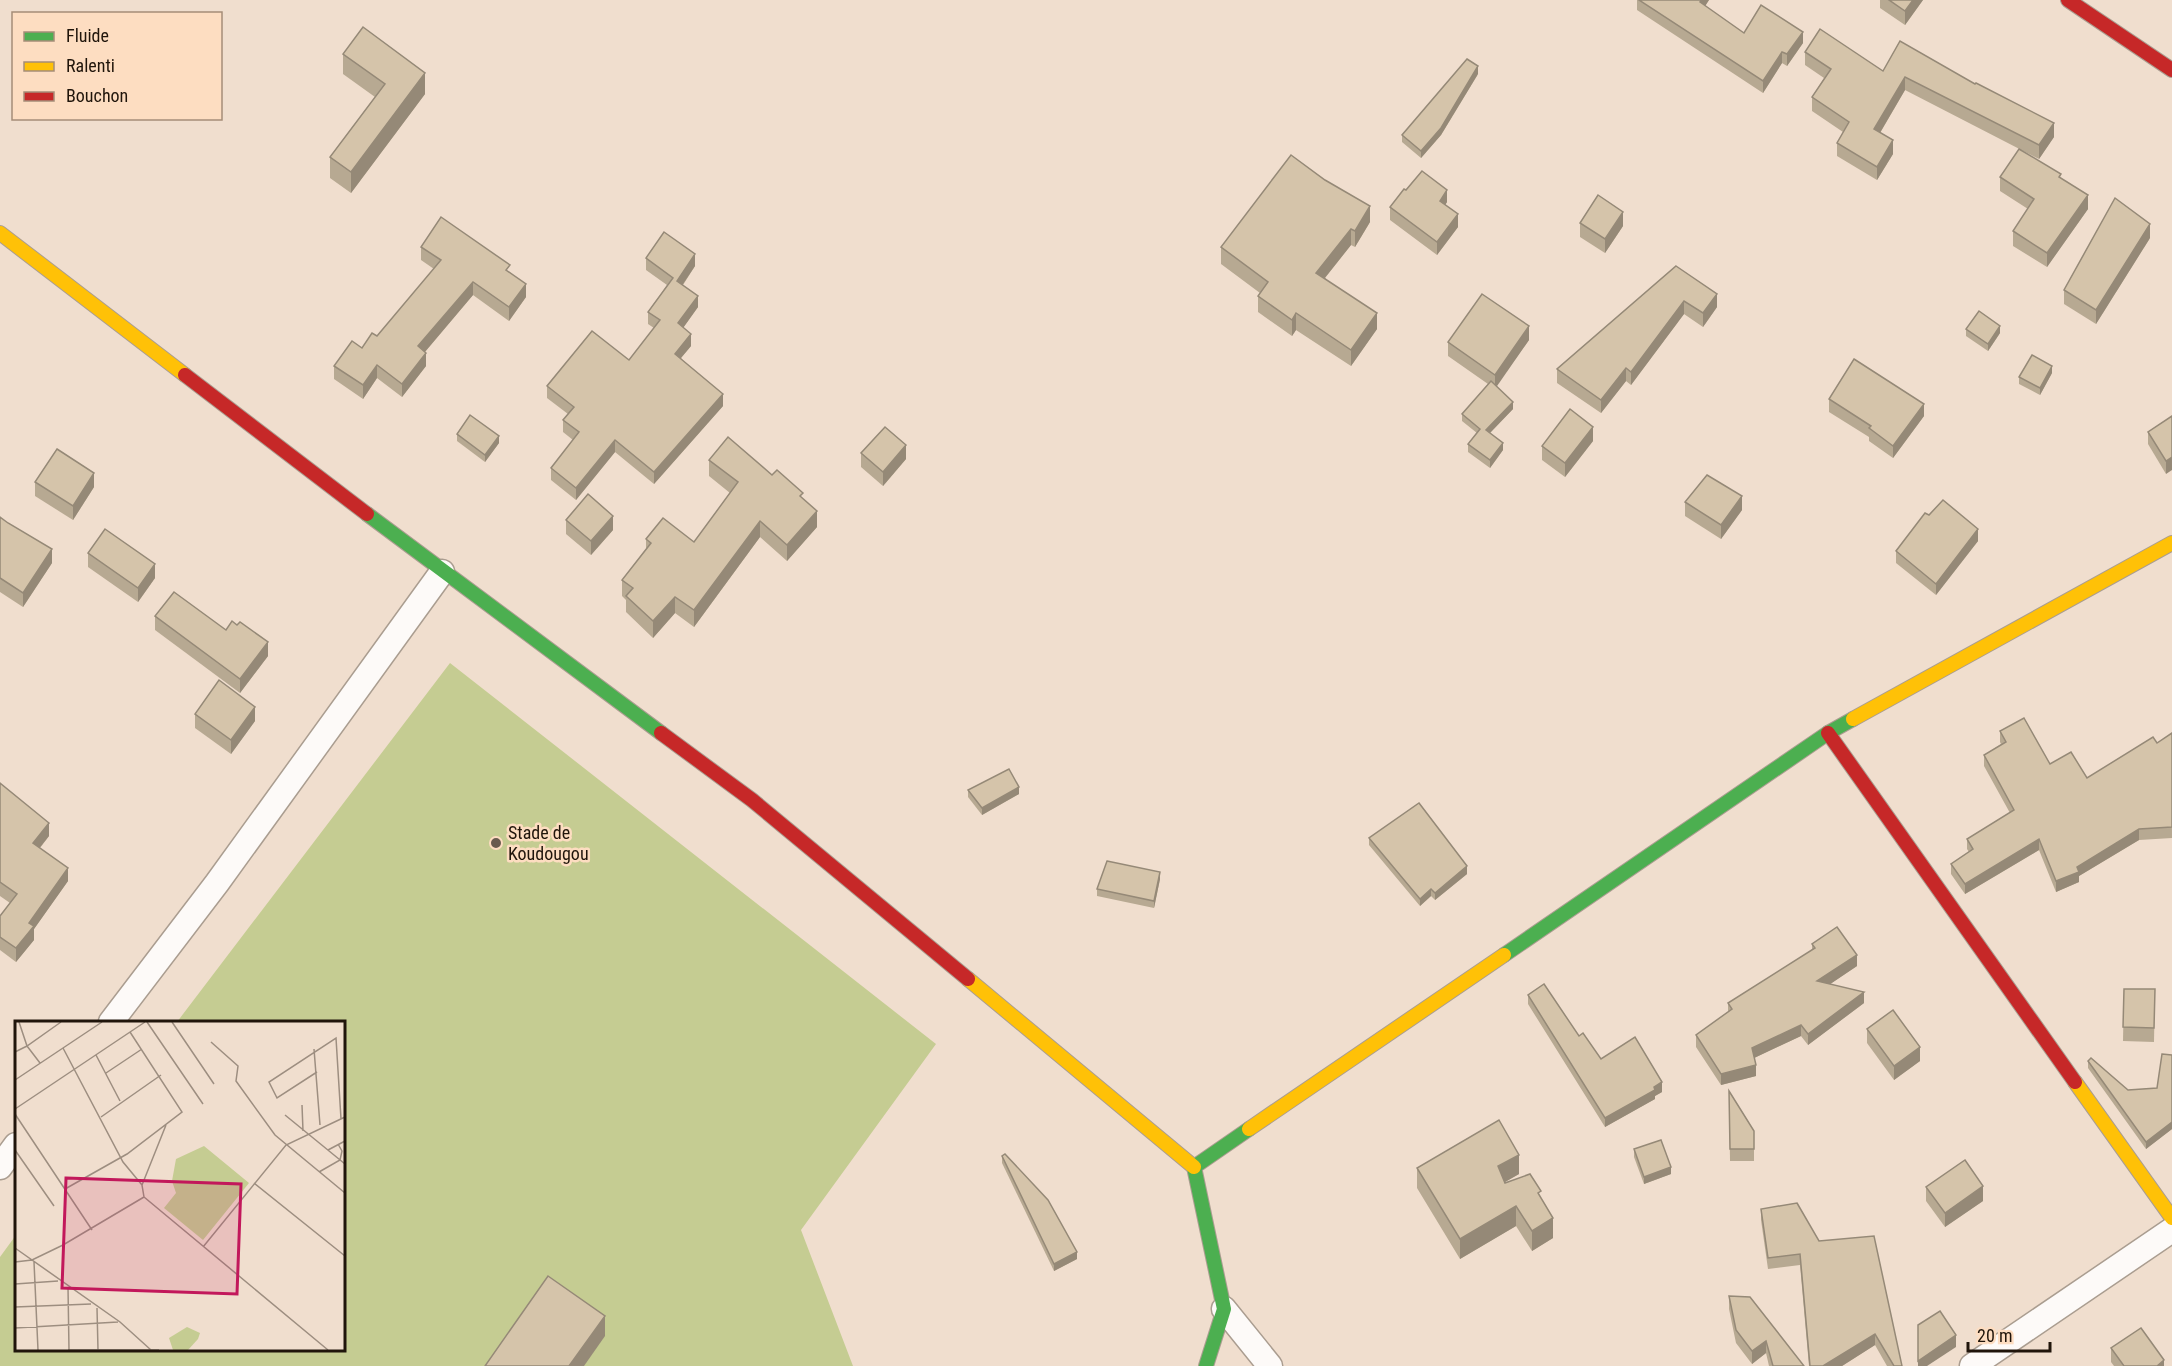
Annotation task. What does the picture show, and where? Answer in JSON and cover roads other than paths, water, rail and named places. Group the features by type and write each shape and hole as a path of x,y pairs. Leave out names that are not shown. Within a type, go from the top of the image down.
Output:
{"street":[{"path":"2068,0 2099,11 2172,70"},
{"path":"0,232 442,572 752,800 1194,1167 1224,1309 1270,1366"},
{"path":"1194,1167 1828,733 2172,543"},
{"path":"113,1021 218,883 442,572"},
{"path":"1828,733 2172,1218"},
{"path":"0,1167 15,1146"},
{"path":"1972,1366 2172,1230"},
{"path":"1206,1366 1224,1309"}],"place":[{"name":"Stade de Koudougou","path":"496,843"}]}
